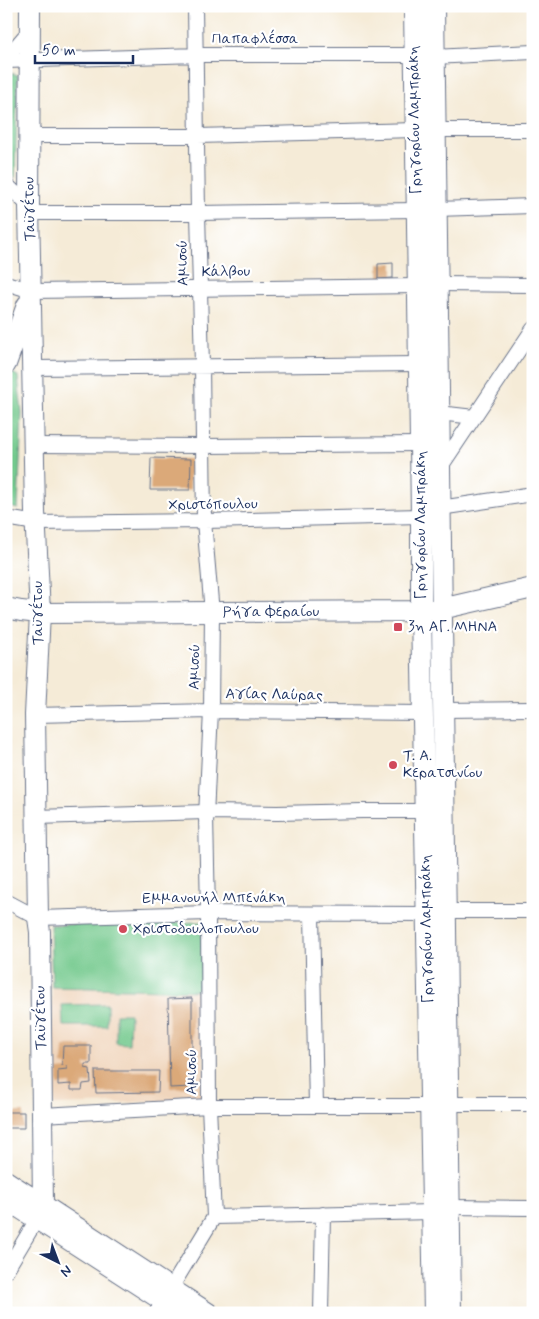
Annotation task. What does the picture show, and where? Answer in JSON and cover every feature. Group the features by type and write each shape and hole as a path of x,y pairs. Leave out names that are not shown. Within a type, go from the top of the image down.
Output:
{"street":[{"name":"Ταϋγέτου","path":"30,6 29,209 36,523 40,612 35,715 42,1115 40,1212"},
{"name":"Αμισού","path":"196,6 204,522 212,612 211,711 206,812 209,1106 214,1217"},
{"name":"Γρηγορίου Λαμπράκη","path":"414,6 424,56 428,285 439,413 441,609 425,811 436,913"},
{"name":"Γρηγορίου Λαμπράκη","path":"424,56 434,6"},
{"path":"6,59 30,30"},
{"name":"Παπαφλέσσα","path":"6,59 30,60 197,55 424,56 533,52"},
{"path":"29,136 198,136 425,130 533,130"},
{"path":"6,184 29,209 198,213 426,210 533,206"},
{"name":"Κάλβου","path":"6,283 32,291 428,285 533,286"},
{"name":"Γρηγορίου Λαμπράκη","path":"428,285 419,364 421,611 433,712 441,1210 451,1313"},
{"path":"6,364 32,291"},
{"path":"439,468 533,329"},
{"path":"33,368 419,364"},
{"path":"439,413 474,418"},
{"path":"34,445 420,444"},
{"path":"440,508 533,494"},
{"name":"Χριστόπουλου","path":"6,518 36,523 204,522 421,516"},
{"name":"Ρήγα Φεραίου","path":"6,608 40,612 421,611 441,609 533,588"},
{"name":"Αγίας Λαύρας","path":"35,715 211,711 433,712 533,709"},
{"path":"36,817 206,812 425,811"},
{"path":"8,905 38,918"},
{"name":"Εμμανουήλ Μπενάκη","path":"38,918 208,913 312,914 533,911"},
{"path":"312,914 316,1106"},
{"path":"42,1115 209,1106 533,1104"},
{"path":"6,1181 40,1212 182,1313"},
{"path":"6,1199 40,1212"},
{"path":"163,1300 214,1217 533,1208"},
{"name":"Γρηγορίου Λαμπράκη","path":"434,1313 441,1210"},
{"path":"6,1271 40,1212"},
{"path":"321,1313 324,1214"},
{"path":"163,1300 208,1313"}],"shaded area":[{"path":"52,987 202,991 205,1100 54,1105"}],"green space":[{"path":"6,72 18,75 15,178 6,170"},
{"path":"11,372 18,376 22,413 18,509 6,506 6,387"},
{"path":"202,922 202,991 52,987 50,925"},
{"path":"107,1004 107,1026 63,1026 62,1005"},
{"path":"116,1014 130,1014 129,1044 116,1043"}],"building":[{"path":"393,263 393,278 378,279 378,264"},
{"path":"151,458 191,459 190,490 150,490"},
{"path":"192,998 192,1087 170,1088 168,999"},
{"path":"63,1046 91,1046 91,1064 85,1064 85,1068 90,1069 91,1083 83,1084 82,1090 71,1090 71,1084 58,1085 58,1070 67,1069 67,1066 62,1065"},
{"path":"95,1071 159,1071 158,1092 96,1093"},
{"path":"6,1112 24,1112 24,1128 6,1128"}],"place":[{"name":"3η ΑΓ. ΜΗΝΑ","path":"398,627"},
{"name":"Τ. Α. Κερατσινίου","path":"393,765"},
{"name":"Χριστοδουλοπουλου","path":"123,929"}]}
